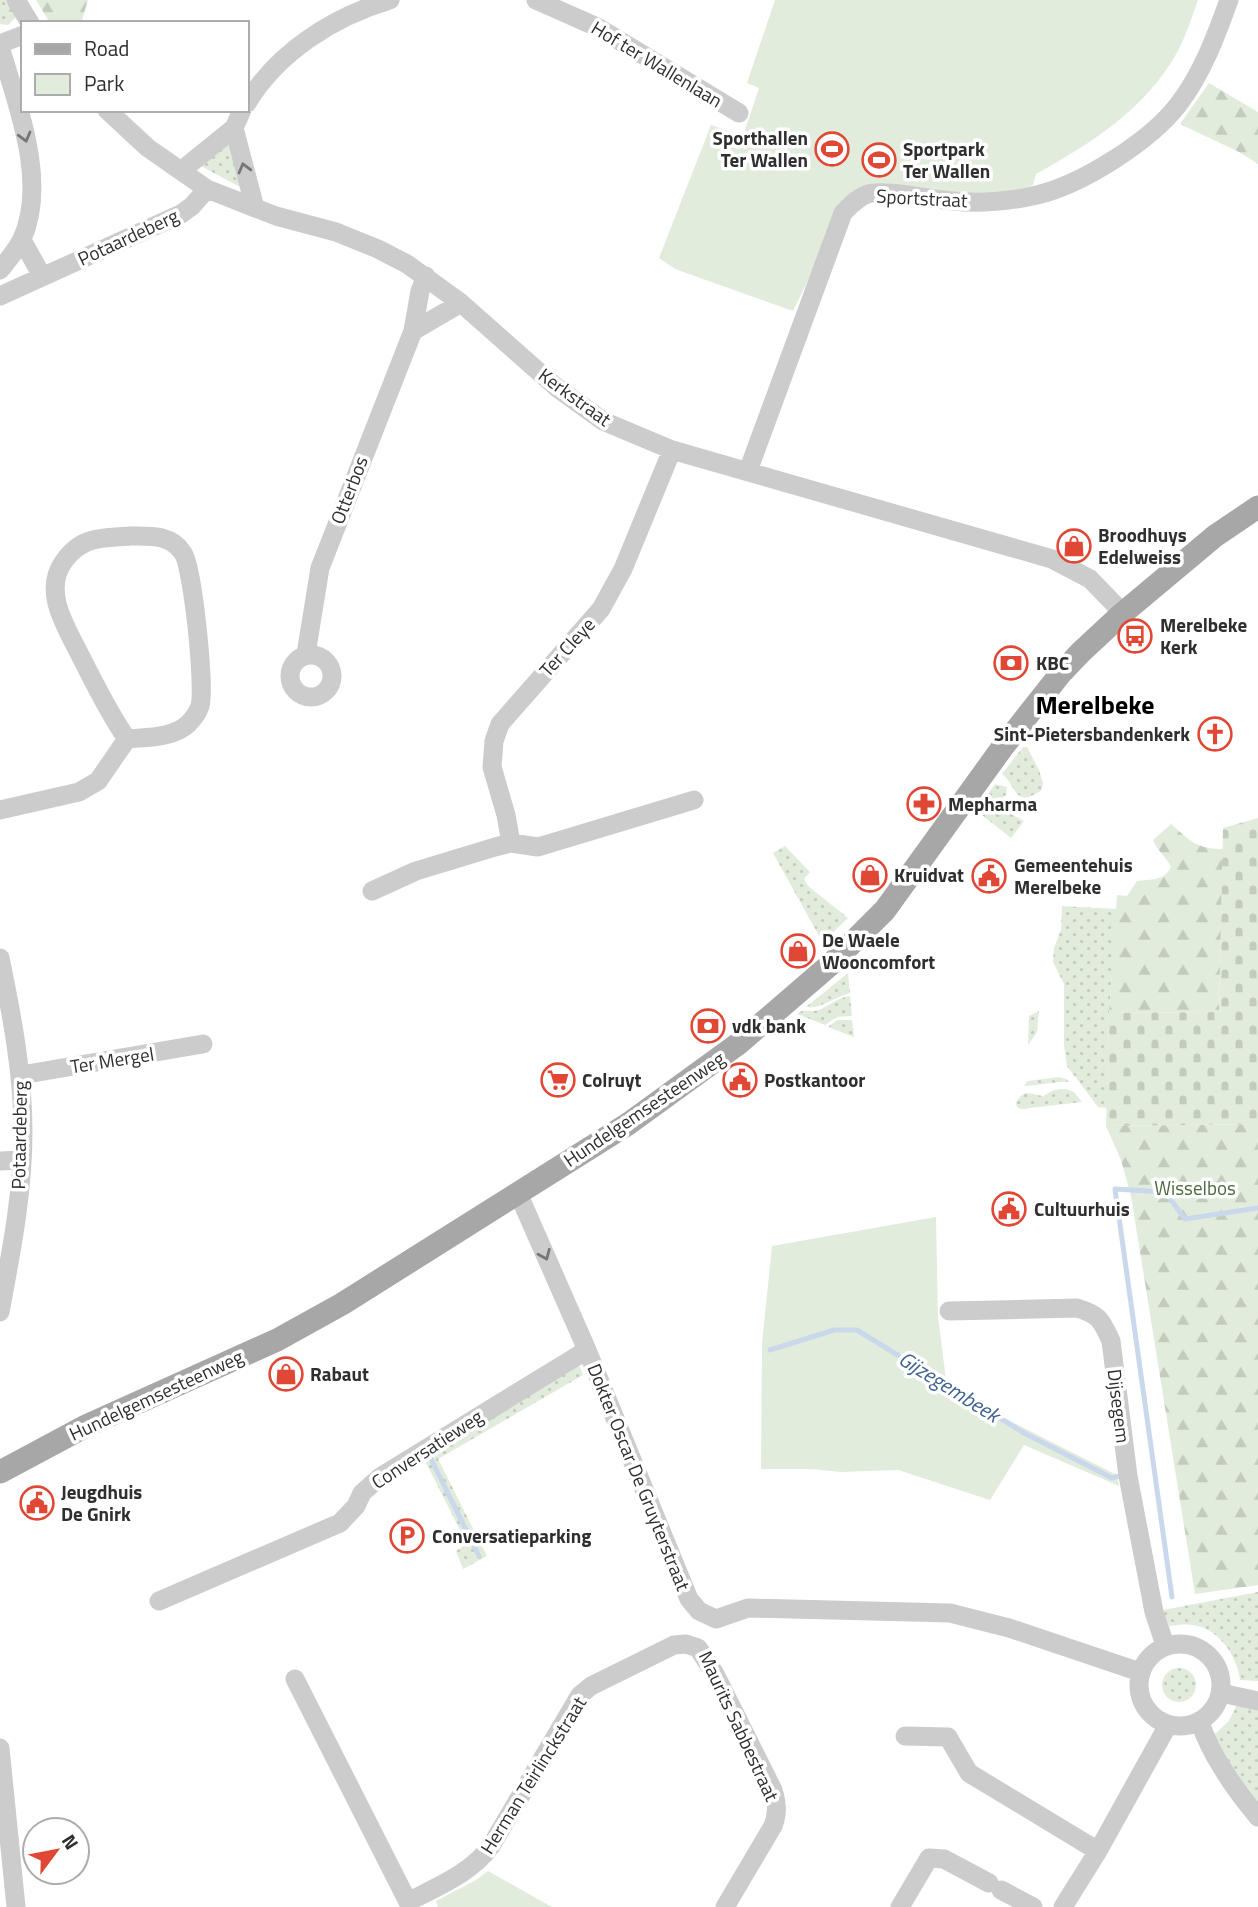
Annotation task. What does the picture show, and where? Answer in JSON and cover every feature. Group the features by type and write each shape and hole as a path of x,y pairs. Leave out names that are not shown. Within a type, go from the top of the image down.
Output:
{"main road":[{"name":"Hundelgemsesteenweg","path":"0,1472 86,1426 300,1327 353,1297 628,1124 738,1044 831,964 885,910 1002,748 1061,673 1123,612 1215,536 1258,507"}],"street":[{"path":"16,0 29,21"},
{"path":"248,102 269,73 286,57 332,23 390,0"},
{"name":"Hof ter Wallenlaan","path":"536,0 597,27 739,113"},
{"name":"Sportstraat","path":"748,471 843,213 856,200 875,192 955,202 1024,197 1059,188 1082,176 1136,144 1155,129 1180,102 1206,60 1229,0"},
{"path":"0,270 22,240 31,200 33,173 0,46 21,36"},
{"name":"Kerkstraat","path":"109,112 148,148 207,189 276,216 336,232 407,264 461,303 513,350 603,421 671,450 1052,559 1090,579 1123,612"},
{"path":"181,171 234,128 241,112"},
{"path":"234,128 255,208"},
{"name":"Potaardeberg","path":"0,296 181,214 207,189"},
{"path":"22,240 42,276"},
{"name":"Otterbos","path":"306,654 320,568 413,331 419,291 426,276"},
{"path":"413,331 461,303"},
{"name":"Ter Cleye","path":"511,843 492,767 494,741 500,724 601,610 623,569 671,450"},
{"path":"0,810 79,793 97,781 127,739 162,736 181,730 191,722 200,706 199,654 191,570 183,552 173,542 159,536 98,539 83,544 69,554 58,569 53,588 61,617 104,705 127,739"},
{"path":"372,891 416,871 511,843 538,847 694,800"},
{"name":"Potaardeberg","path":"0,958 21,1075 22,1160 11,1253 0,1312"},
{"name":"Ter Mergel","path":"21,1075 202,1044"},
{"path":"0,1161 22,1160"},
{"name":"Dokter Oscar De Gruyterstraat","path":"518,1193 587,1350 689,1599 699,1611 716,1619"},
{"name":"Dijsegem","path":"949,1311 1077,1308 1094,1313 1104,1326 1111,1341 1128,1476 1154,1612 1166,1645"},
{"name":"Conversatieweg","path":"159,1601 340,1523 356,1506 362,1493 380,1477 587,1350"},
{"path":"716,1619 748,1608 950,1613 997,1624 1140,1672"},
{"name":"Maurits Sabbestraat","path":"716,1619 698,1648 715,1674 773,1790 777,1804 777,1816 773,1826 725,1907"},
{"path":"1183,1643 1197,1647 1209,1655 1218,1667 1222,1680 1221,1693 1213,1711 1200,1722 1185,1727 1168,1725 1153,1717 1142,1703 1138,1686 1140,1672 1146,1661 1166,1645 1183,1643"},
{"name":"Herman Teirlinckstraat","path":"295,1679 408,1902 464,1873 480,1861 580,1695 592,1686 674,1646 686,1644 698,1648"},
{"path":"1221,1693 1258,1701"},
{"path":"1200,1722 1205,1736 1242,1798 1258,1817"},
{"path":"1063,1907 1168,1725"},
{"path":"905,1736 947,1737 969,1773 1098,1850"},
{"path":"0,1748 16,1907"},
{"path":"900,1907 929,1858 944,1859 1033,1907"},
{"path":"0,1903 5,1907"}],"green space":[{"path":"0,0 9,0 16,17 8,25 0,24"},
{"path":"36,0 88,0 82,21 49,21"},
{"name":"Sportpark Ter Wallen","path":"775,0 1198,0 1181,45 1165,72 1116,123 1036,174 1033,185 1029,187 1004,193 950,193 899,186 838,219 793,311 675,269 659,258 711,125 743,136 759,88 747,83"},
{"path":"1209,83 1258,112 1258,164 1180,124"},
{"path":"227,144 230,147 240,187 199,165"},
{"path":"1023,747 1027,747 1043,783 1041,791 1023,798 1002,774"},
{"path":"995,784 1007,787 1006,795 995,803 981,804"},
{"path":"1002,809 1024,821 1011,838 982,815"},
{"path":"1258,818 1258,1124 1106,1126 1109,1013 1219,1012 1223,828"},
{"path":"1171,824 1194,843 1223,849 1219,1012 1109,1013 1117,895 1127,896 1137,881 1157,878 1168,872 1171,867 1153,840"},
{"path":"785,846 810,872 804,879 808,886 848,918 824,941 773,853"},
{"path":"1062,906 1117,909 1109,1013 1107,1108 1098,1107 1067,1066 1064,1046 1064,984 1053,962 1054,948 1061,930"},
{"path":"848,973 850,993 817,1006 806,1007"},
{"path":"850,996 852,1016 837,1017 825,1025 797,1014 819,1010"},
{"path":"1039,1011 1037,1032 1028,1045 1029,1016"},
{"path":"837,1020 852,1020 854,1037 828,1027"},
{"path":"1059,1077 1069,1082 1024,1086 1028,1081"},
{"path":"1066,1089 1074,1092 1082,1102 1021,1109 1016,1104 1024,1094 1043,1096 1054,1090"},
{"name":"Wisselbos","path":"1258,1124 1258,1585 1195,1594 1131,1196 1121,1160 1106,1126"},
{"path":"936,1217 938,1316 946,1380 1006,1419 1117,1475 1119,1486 1024,1445 990,1500 898,1470 841,1472 761,1469 762,1343 772,1246"},
{"path":"572,1365 580,1367 583,1375 438,1459 487,1556 463,1569 456,1551 467,1544 422,1455"},
{"path":"1258,1592 1258,1681 1240,1680 1235,1662 1225,1644 1210,1631 1192,1625 1169,1626 1163,1610"},
{"path":"1179,1668 1191,1673 1196,1685 1191,1697 1179,1702 1167,1697 1162,1685 1167,1673"},
{"path":"1236,1706 1258,1708 1258,1804 1244,1788 1214,1735 1229,1721"},
{"path":"488,1871 552,1907 438,1907 436,1901"}],"waterway":[{"path":"1172,1597 1115,1189 1165,1192 1185,1219 1258,1208"},
{"name":"Gijzegembeek","path":"770,1350 834,1330 857,1330 1024,1433 1112,1478 1123,1475"},
{"path":"429,1455 479,1556"}],"place":[{"name":"Sporthallen Ter Wallen","path":"832,149"},
{"name":"Sportpark Ter Wallen","path":"879,160"},
{"name":"Broodhuys Edelweiss","path":"1074,546"},
{"name":"Merelbeke Kerk","path":"1135,636"},
{"name":"KBC","path":"1011,663"},
{"name":"Sint-Pietersbandenkerk","path":"1215,734"},
{"name":"Mepharma","path":"924,804"},
{"name":"Kruidvat","path":"870,875"},
{"name":"Gemeentehuis Merelbeke","path":"989,876"},
{"name":"De Waele Wooncomfort","path":"798,951"},
{"name":"vdk bank","path":"708,1026"},
{"name":"Colruyt","path":"558,1080"},
{"name":"Postkantoor","path":"740,1080"},
{"name":"Cultuurhuis","path":"1009,1209"},
{"name":"Rabaut","path":"286,1374"},
{"name":"Jeugdhuis De Gnirk","path":"37,1503"},
{"name":"Conversatieparking","path":"407,1536"}],"district":[{"name":"Merelbeke","path":"1095,705"}]}
